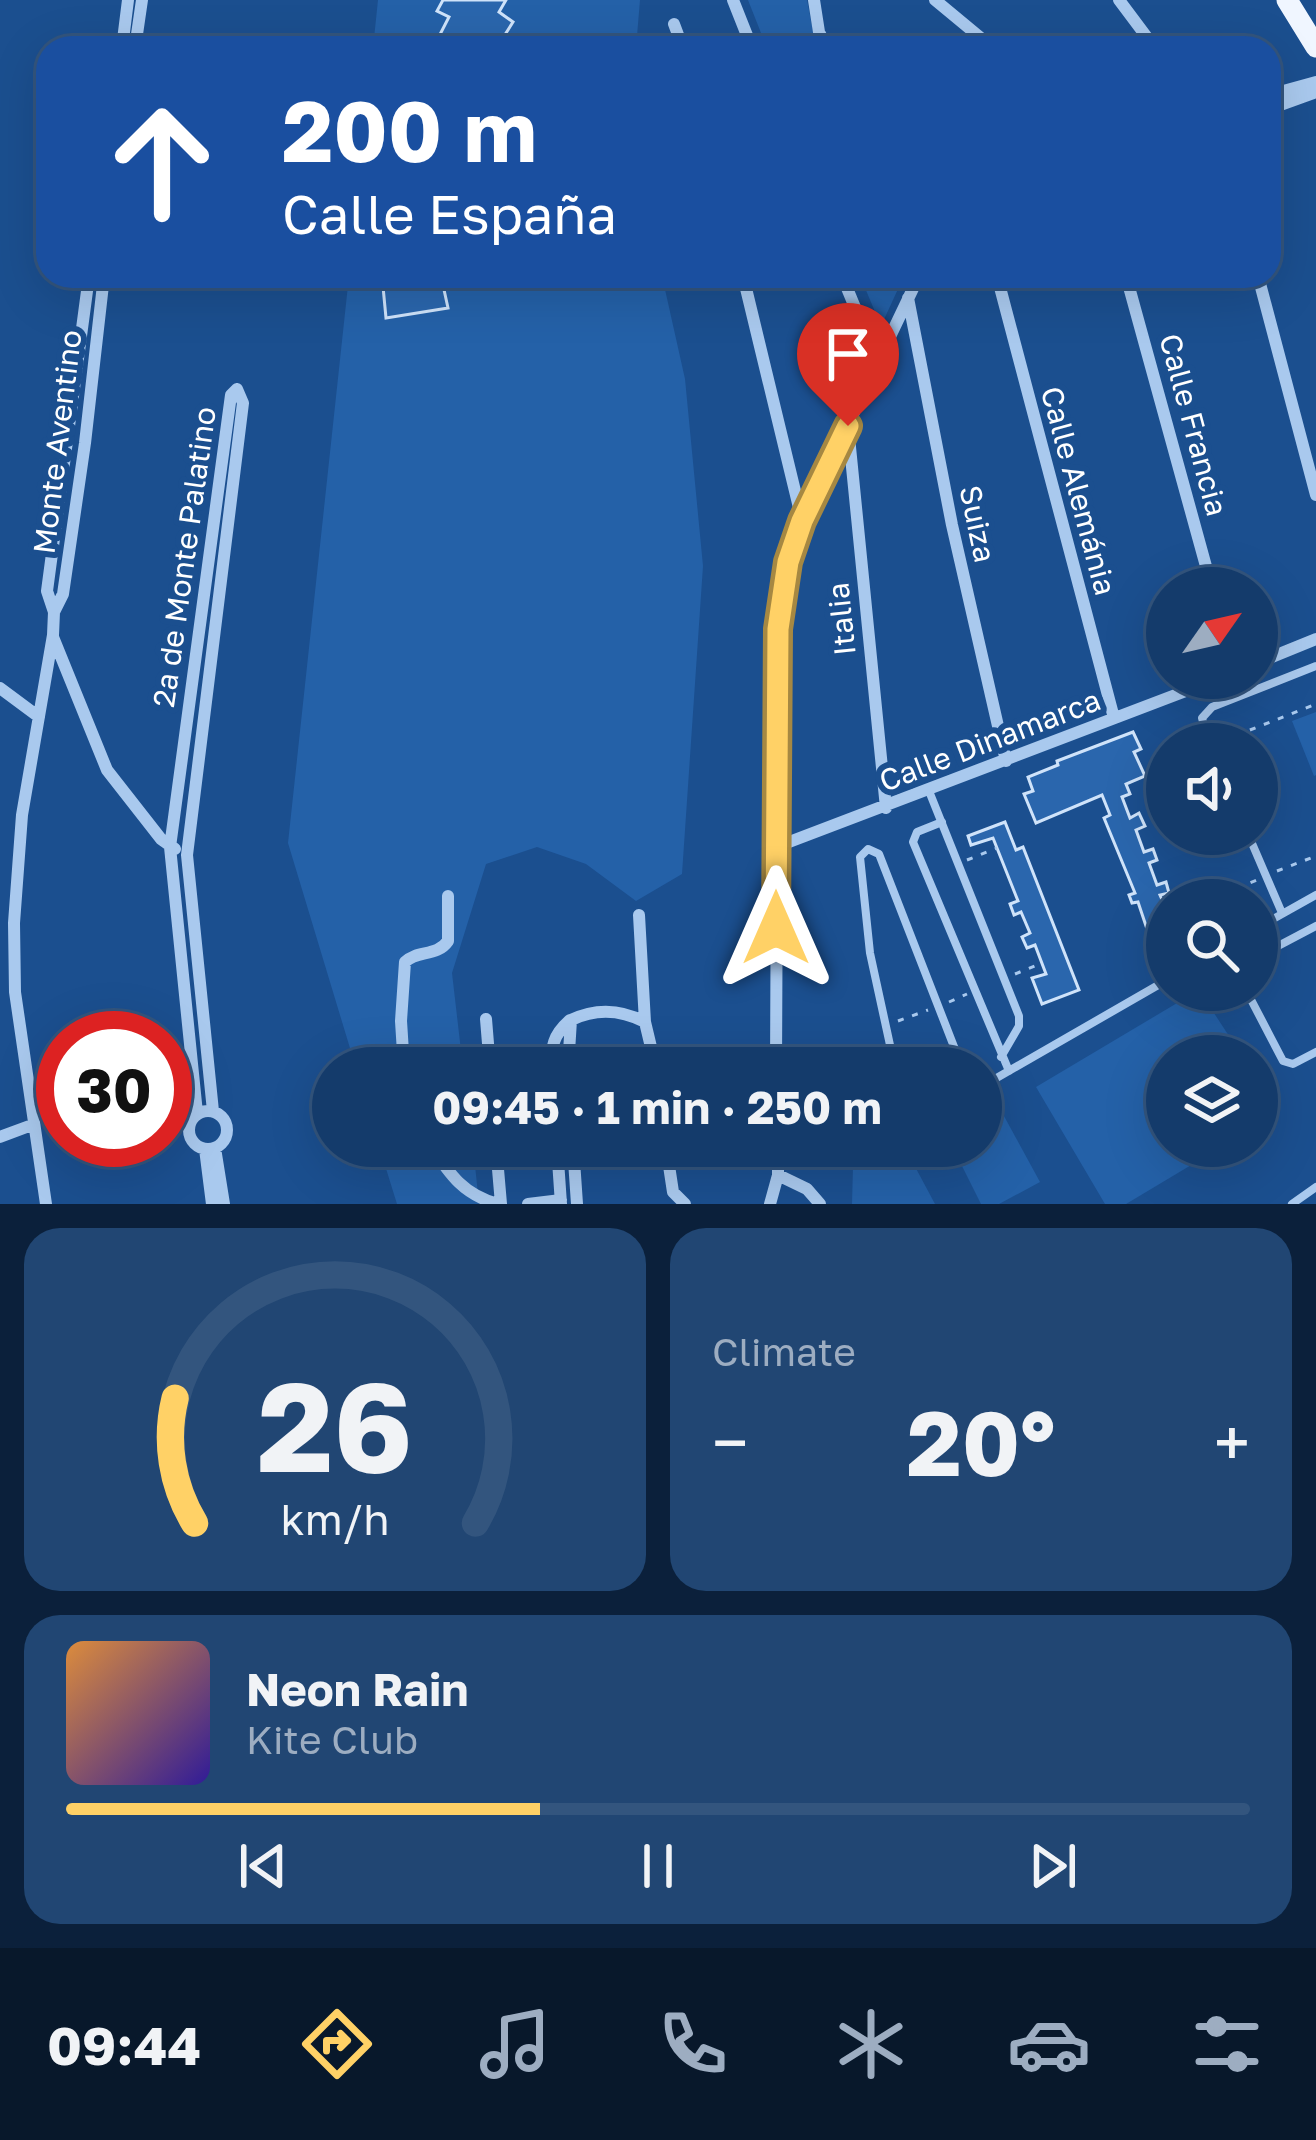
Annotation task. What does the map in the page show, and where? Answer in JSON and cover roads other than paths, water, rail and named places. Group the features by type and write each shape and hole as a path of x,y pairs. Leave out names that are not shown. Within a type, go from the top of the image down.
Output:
{"main road":[{"path":"1287,0 1316,47"}],"street":[{"path":"124,36 128,0"},
{"path":"137,36 142,0"},
{"path":"734,0 748,36"},
{"path":"814,0 821,36"},
{"path":"934,0 978,36"},
{"path":"1119,0 1146,36"},
{"path":"674,24 678,36"},
{"path":"1281,92 1316,82"},
{"path":"1281,105 1316,92"},
{"name":"Monte Aventino","path":"54,612 47,591 87,288"},
{"name":"Monte Aventino","path":"46,1204 15,992 14,922 22,815 54,612 63,594 103,288"},
{"path":"746,288 802,521"},
{"path":"847,288 878,363"},
{"path":"776,1047 778,629 788,562 802,521 913,288"},
{"name":"Calle Alemánia","path":"1000,288 1114,718"},
{"name":"Calle Francia","path":"1129,288 1206,567"},
{"path":"1261,288 1316,495"},
{"name":"Suiza","path":"908,296 952,524 1006,761"},
{"name":"2a de Monte Palatino","path":"170,847 231,394 237,388 243,403 187,855"},
{"name":"Italia","path":"848,426 886,808"},
{"path":"52,635 107,770 170,847 187,855 213,1111"},
{"path":"1278,654 1316,639"},
{"path":"43,676 59,676 72,688"},
{"path":"0,688 39,717"},
{"name":"Calle Dinamarca","path":"776,848 1164,699"},
{"path":"170,847 197,1113 188,1132 194,1144 210,1149"},
{"path":"402,1047 405,962 411,956 437,951 448,941 448,896"},
{"path":"639,915 645,1022 651,1047"},
{"path":"551,1047 556,1032 588,1012 626,1012 645,1022"},
{"path":"486,1019 488,1047"},
{"path":"569,1047 571,1019"},
{"path":"197,1113 213,1111 227,1129 224,1140 210,1149"},
{"path":"0,1137 32,1125"},
{"path":"210,1149 212,1204"},
{"path":"210,1149 224,1204"},
{"path":"446,1167 461,1188 500,1204 497,1167"},
{"path":"528,1204 561,1202 558,1167"},
{"path":"574,1167 577,1204"},
{"path":"669,1167 673,1198 685,1204"},
{"path":"770,1204 778,1167"},
{"path":"778,1175 807,1190 820,1204"}],"lane":[{"path":"1204,723 1202,718 1212,707 1316,666"},
{"path":"929,791 1019,1026 1002,1055"},
{"path":"942,822 916,832 913,842 997,1047"},
{"path":"890,1047 870,953 860,857 868,849 878,854 954,1047"},
{"path":"1257,855 1282,914"},
{"path":"1278,916 1316,895"},
{"path":"1278,946 1316,926"},
{"path":"1002,1075 1146,992"},
{"path":"1257,1011 1283,1061 1293,1064 1316,1052"},
{"path":"1002,1059 1009,1071"},
{"path":"1292,1204 1316,1187"}]}
